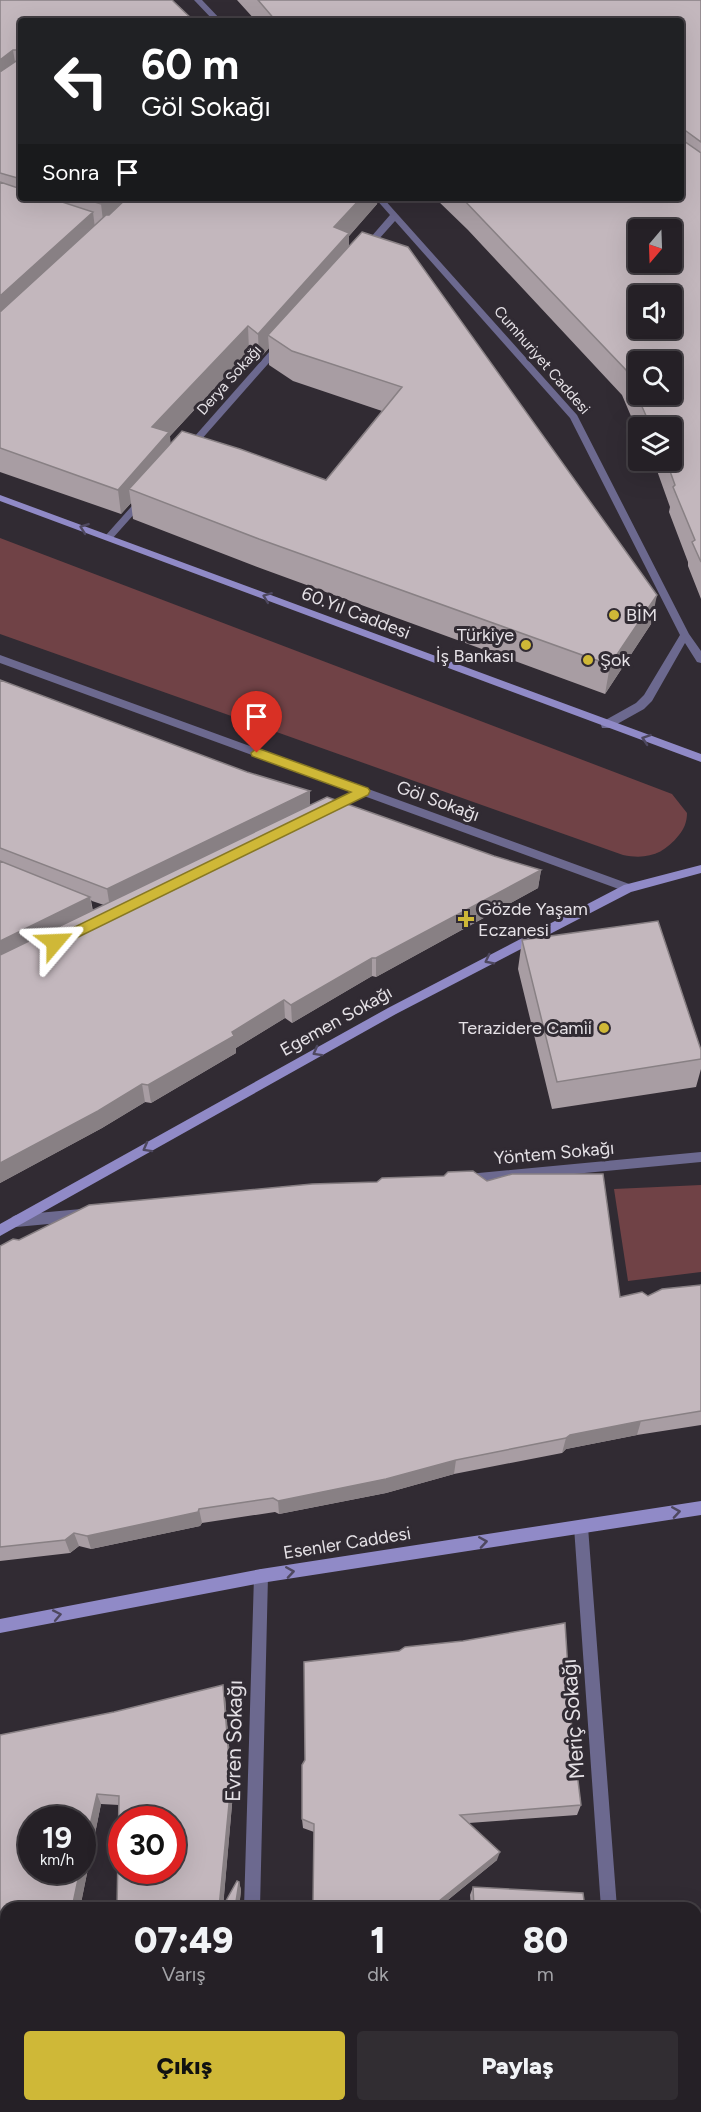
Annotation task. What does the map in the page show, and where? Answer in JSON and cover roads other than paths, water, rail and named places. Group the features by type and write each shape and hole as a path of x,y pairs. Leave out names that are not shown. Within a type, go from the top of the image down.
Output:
{"main road":[{"name":"60.Yıl Caddesi","path":"0,498 606,725 701,758"},
{"name":"Egemen Sokağı","path":"0,1230 392,1011 628,888 699,867"},
{"name":"Esenler Caddesi","path":"0,1626 261,1576 701,1508"}],"street":[{"path":"198,0 215,18"},
{"name":"Cumhuriyet Caddesi","path":"382,201 574,417 685,635 701,659"},
{"path":"363,252 394,216"},
{"name":"Derya Sokağı","path":"181,457 284,341"},
{"path":"109,537 149,493"},
{"path":"606,725 640,706 648,698 685,635"},
{"name":"Göl Sokağı","path":"0,659 628,888"},
{"path":"321,812 363,791"},
{"name":"Yöntem Sokağı","path":"453,1180 701,1157"},
{"path":"16,1221 99,1214"},
{"name":"Meriç Sokağı","path":"581,1527 609,1902"},
{"name":"Evren Sokağı","path":"252,1902 261,1576"}],"place":[{"name":"BİM","path":"614,615"},
{"name":"Türkiye İş Bankası","path":"526,645"},
{"name":"Şok","path":"588,660"},
{"name":"Gözde Yaşam Eczanesi","path":"466,919"},
{"name":"Terazidere Camii","path":"604,1028"}]}
